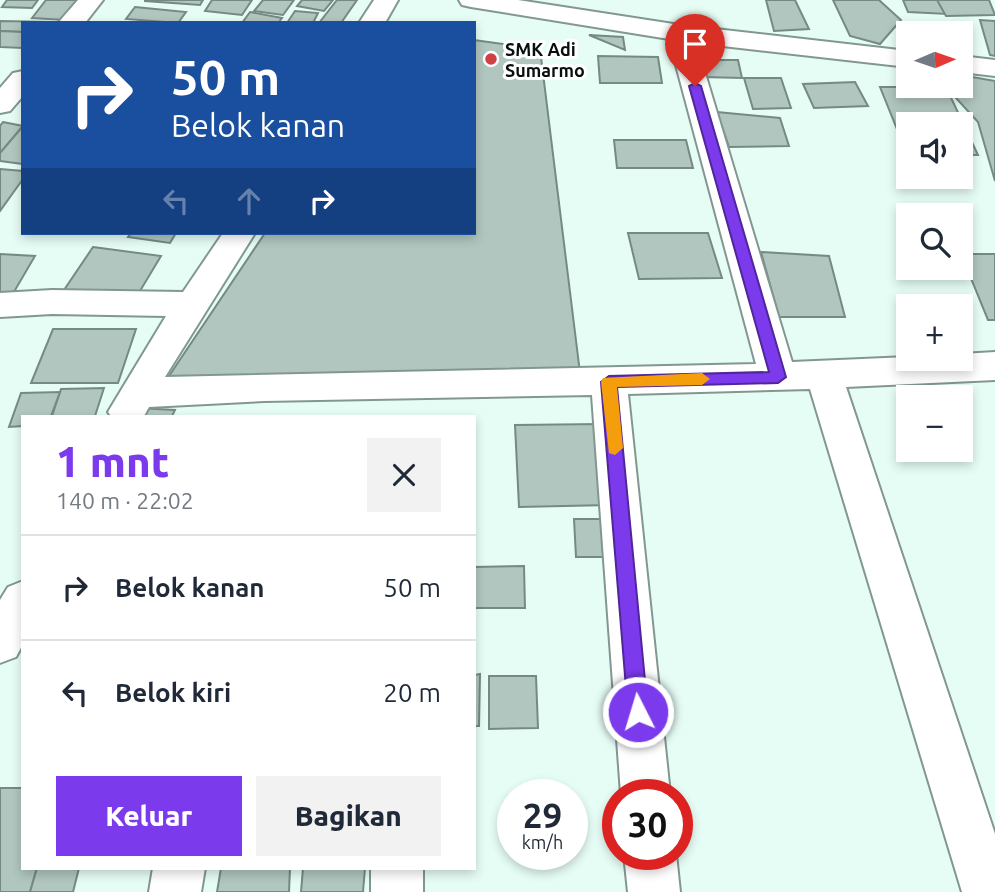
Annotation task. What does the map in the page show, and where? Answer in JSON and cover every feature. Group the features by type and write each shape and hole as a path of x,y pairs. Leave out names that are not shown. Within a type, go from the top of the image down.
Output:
{"street":[{"path":"73,21 91,0"},
{"path":"373,21 386,0"},
{"path":"471,0 680,33 896,58"},
{"path":"680,33 778,377"},
{"path":"973,65 995,68"},
{"path":"0,105 21,81"},
{"path":"131,405 167,342 238,235"},
{"path":"0,305 52,302 194,304"},
{"path":"131,405 423,401 609,382 995,366"},
{"path":"824,375 988,892"},
{"path":"609,382 644,779"},
{"path":"0,642 21,605"},
{"path":"175,892 179,870"},
{"path":"397,870 397,892"},
{"path":"652,870 654,892"}],"building":[{"path":"7,0 38,0 32,8 2,7"},
{"path":"46,0 79,0 65,20 32,18"},
{"path":"145,0 203,0 200,5 145,1"},
{"path":"212,0 252,0 242,15 205,11"},
{"path":"263,0 294,0 283,15 254,11"},
{"path":"302,0 333,0 324,11 297,6"},
{"path":"337,0 357,0 342,21 321,21"},
{"path":"766,0 795,0 809,29 774,31"},
{"path":"833,0 879,0 901,20 896,21 896,26 880,44 850,36"},
{"path":"903,0 955,0 967,15 908,12"},
{"path":"937,0 989,0 995,15 946,16"},
{"path":"135,7 186,12 179,21 126,19"},
{"path":"295,11 318,13 314,21 288,21"},
{"path":"250,12 282,18 280,21 243,21"},
{"path":"980,20 995,21 995,56 990,55"},
{"path":"0,21 21,21 21,32 0,31"},
{"path":"0,31 21,32 21,48 0,47"},
{"path":"589,35 623,37 625,50"},
{"path":"476,40 540,49 580,373 167,379 264,235 476,235"},
{"path":"598,56 658,57 662,83 600,83"},
{"path":"699,60 738,60 742,78 702,77"},
{"path":"973,77 995,81 995,181 978,122 973,112 969,112 956,98 973,98"},
{"path":"744,78 781,78 791,108 753,109"},
{"path":"855,82 868,106 814,108 803,84"},
{"path":"880,87 896,87 896,98 951,98 958,112 896,112 896,127"},
{"path":"717,112 780,118 789,146 729,147"},
{"path":"3,122 21,126 0,153 0,126"},
{"path":"21,128 21,164 0,161 0,153"},
{"path":"614,140 686,140 693,168 617,168"},
{"path":"0,169 21,171 21,182 0,211"},
{"path":"628,233 708,233 722,278 639,279"},
{"path":"130,235 175,235 170,243 128,237"},
{"path":"93,247 161,256 134,301 64,290"},
{"path":"761,252 829,256 845,317 779,317"},
{"path":"0,254 35,256 11,297 0,296"},
{"path":"973,254 995,254 995,320 988,320 972,280"},
{"path":"53,329 136,329 118,383 31,383"},
{"path":"104,388 95,415 52,415 61,389"},
{"path":"60,392 51,415 21,415 21,426 9,427 21,393"},
{"path":"136,408 175,410 172,415 133,415"},
{"path":"601,424 610,505 519,507 515,425"},
{"path":"574,519 612,519 615,557 576,557"},
{"path":"524,566 525,608 476,608 476,567"},
{"path":"480,674 479,726 476,726 476,675"},
{"path":"489,676 536,676 538,728 489,729"},
{"path":"0,788 21,788 21,870 36,870 30,892 0,892"},
{"path":"36,870 78,870 73,892 30,892"},
{"path":"221,870 290,870 289,892 217,892"},
{"path":"303,870 365,870 363,892 301,892"}],"slow traffic":[{"path":"615,448 609,382 702,379"}],"place":[{"name":"SMK Adi Sumarmo","path":"491,59"}],"route":[{"path":"638,712 609,382 778,377 695,86"}]}
